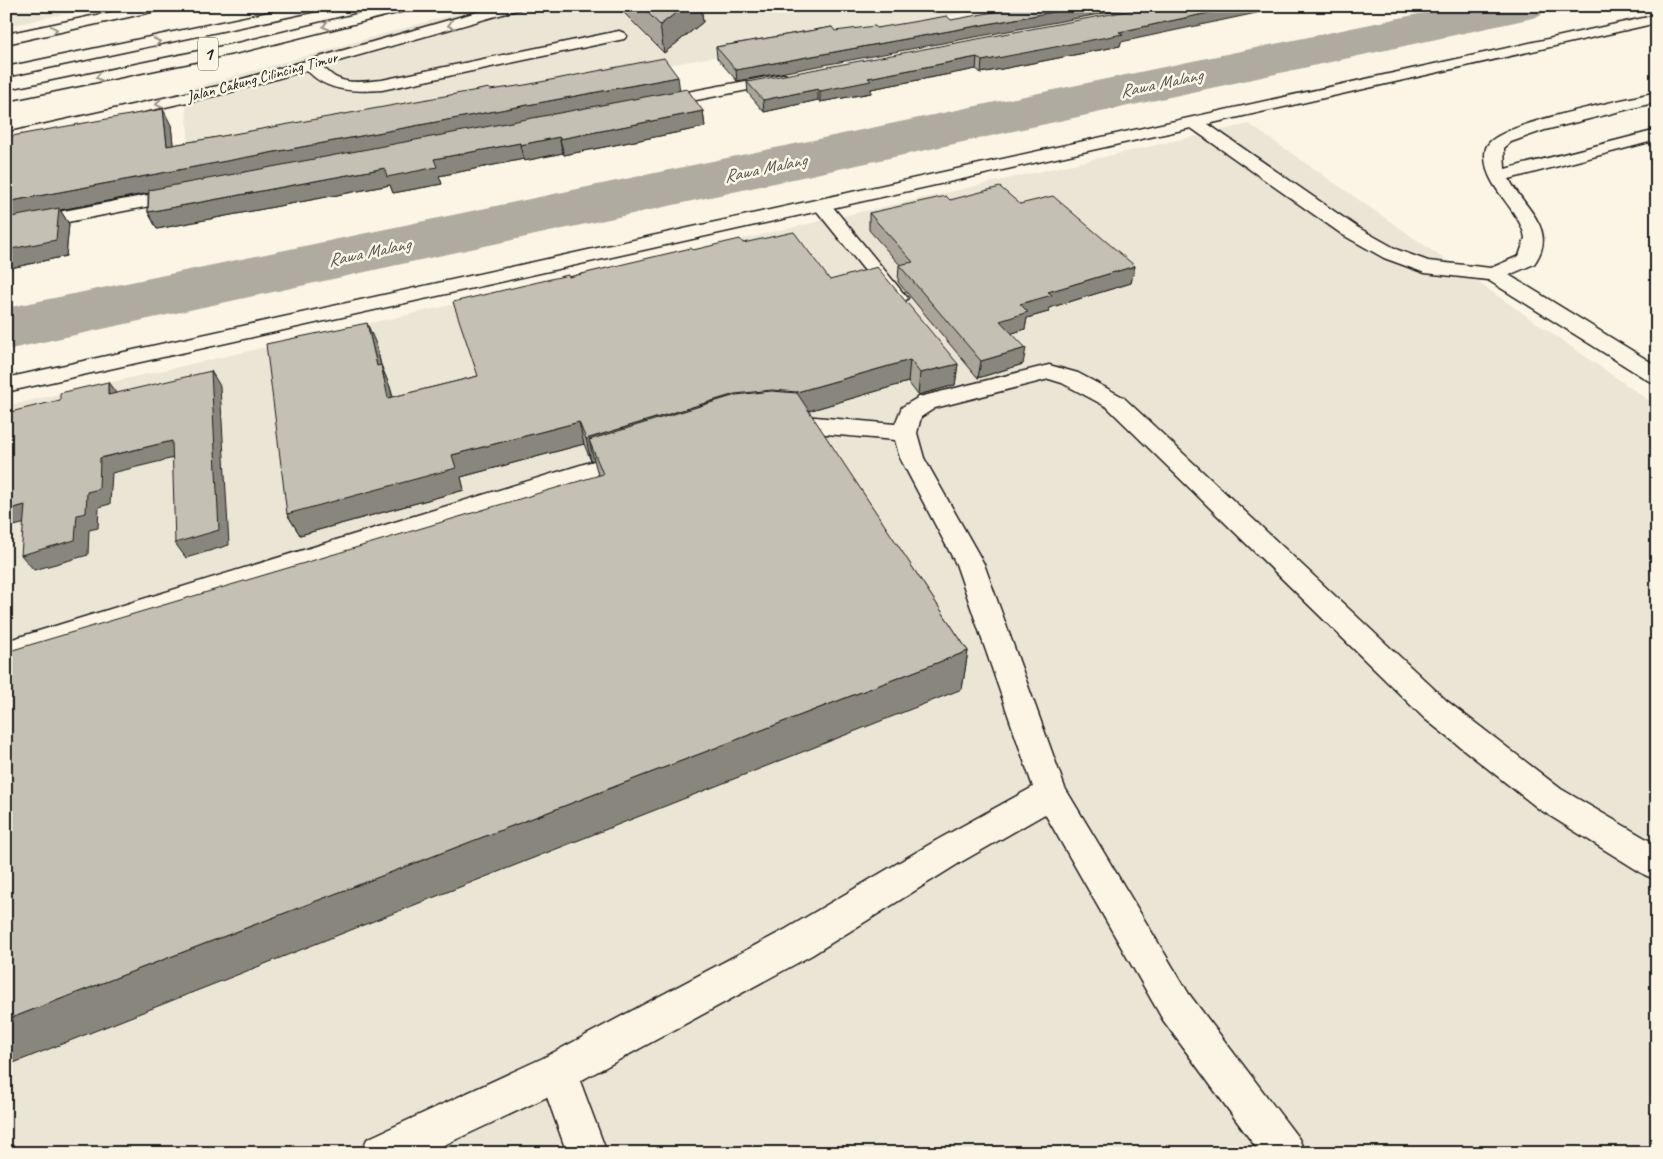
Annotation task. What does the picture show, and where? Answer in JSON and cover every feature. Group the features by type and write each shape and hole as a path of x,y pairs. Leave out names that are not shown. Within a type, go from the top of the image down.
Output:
{"main road":[{"path":"6,39 160,6"},
{"name":"1","path":"6,72 320,6"},
{"name":"1","path":"6,96 242,47 408,6"},
{"name":"Jalan Cakung Cilincing Timur","path":"6,138 222,90 515,6"},
{"path":"6,385 1657,19"},
{"path":"311,65 325,78 345,87 382,85 619,36"},
{"path":"634,108 798,76"},
{"path":"1493,274 1527,260 1534,242 1534,234 1497,177 1492,159 1495,146 1505,138 1540,126 1657,97"},
{"path":"1194,122 1350,231 1391,254 1425,267 1493,274 1657,376"},
{"path":"1497,177 1657,135"},
{"path":"6,228 197,192"},
{"path":"821,205 909,313"},
{"path":"1285,1153 1176,1008 1051,794 970,564 912,458 905,432 910,413 966,382 1049,372 1070,378 1115,402 1436,710 1550,799 1657,864"},
{"path":"755,424 773,422 905,432"},
{"path":"6,653 652,452"},
{"path":"381,1153 557,1072 799,942 949,851 1051,794"},
{"path":"557,1072 587,1153"}],"shaded area":[{"path":"6,6 98,6 6,27"},
{"path":"483,6 1003,6 189,149 185,90"},
{"path":"1249,124 1657,406 1657,1153 6,1153 6,406"}],"building":[{"path":"641,6 685,6 660,25"},
{"path":"1026,6 1086,6 736,70 716,47 832,27 835,31 875,26 877,28 947,16 951,20"},
{"path":"1154,6 1241,6 1119,32 1123,34 982,61 977,57 868,78 871,81 763,100 747,82"},
{"path":"664,58 678,77 6,202 6,137 163,109 167,146 489,88 490,90 525,85"},
{"path":"687,89 703,111 560,139 559,137 520,145 520,143 434,159 437,167 387,177 385,168 148,212 149,190"},
{"path":"1000,187 1020,204 1053,196 1135,266 1048,292 1052,295 1020,304 1028,312 1000,321 1026,348 981,361 899,265 913,262 869,213 946,196 950,200"},
{"path":"59,208 56,240 6,250 6,218"},
{"path":"794,232 830,280 877,267 958,364 920,373 910,360 797,392 772,390 735,394 586,439 579,422 452,455 456,468 287,514 266,344 367,323 377,366 381,365 388,398 478,376 453,302 691,248 693,250 740,239 743,243"},
{"path":"211,371 219,530 175,543 172,441 100,458 99,489 87,492 86,513 77,515 75,540 21,555 25,505 6,510 6,413 60,400 60,393 108,382 108,395"},
{"path":"771,391 797,393 968,651 6,1020 6,652 603,474 589,440 736,395"}],"waterway":[{"name":"Rawa Malang","path":"6,329 1524,6"}]}
